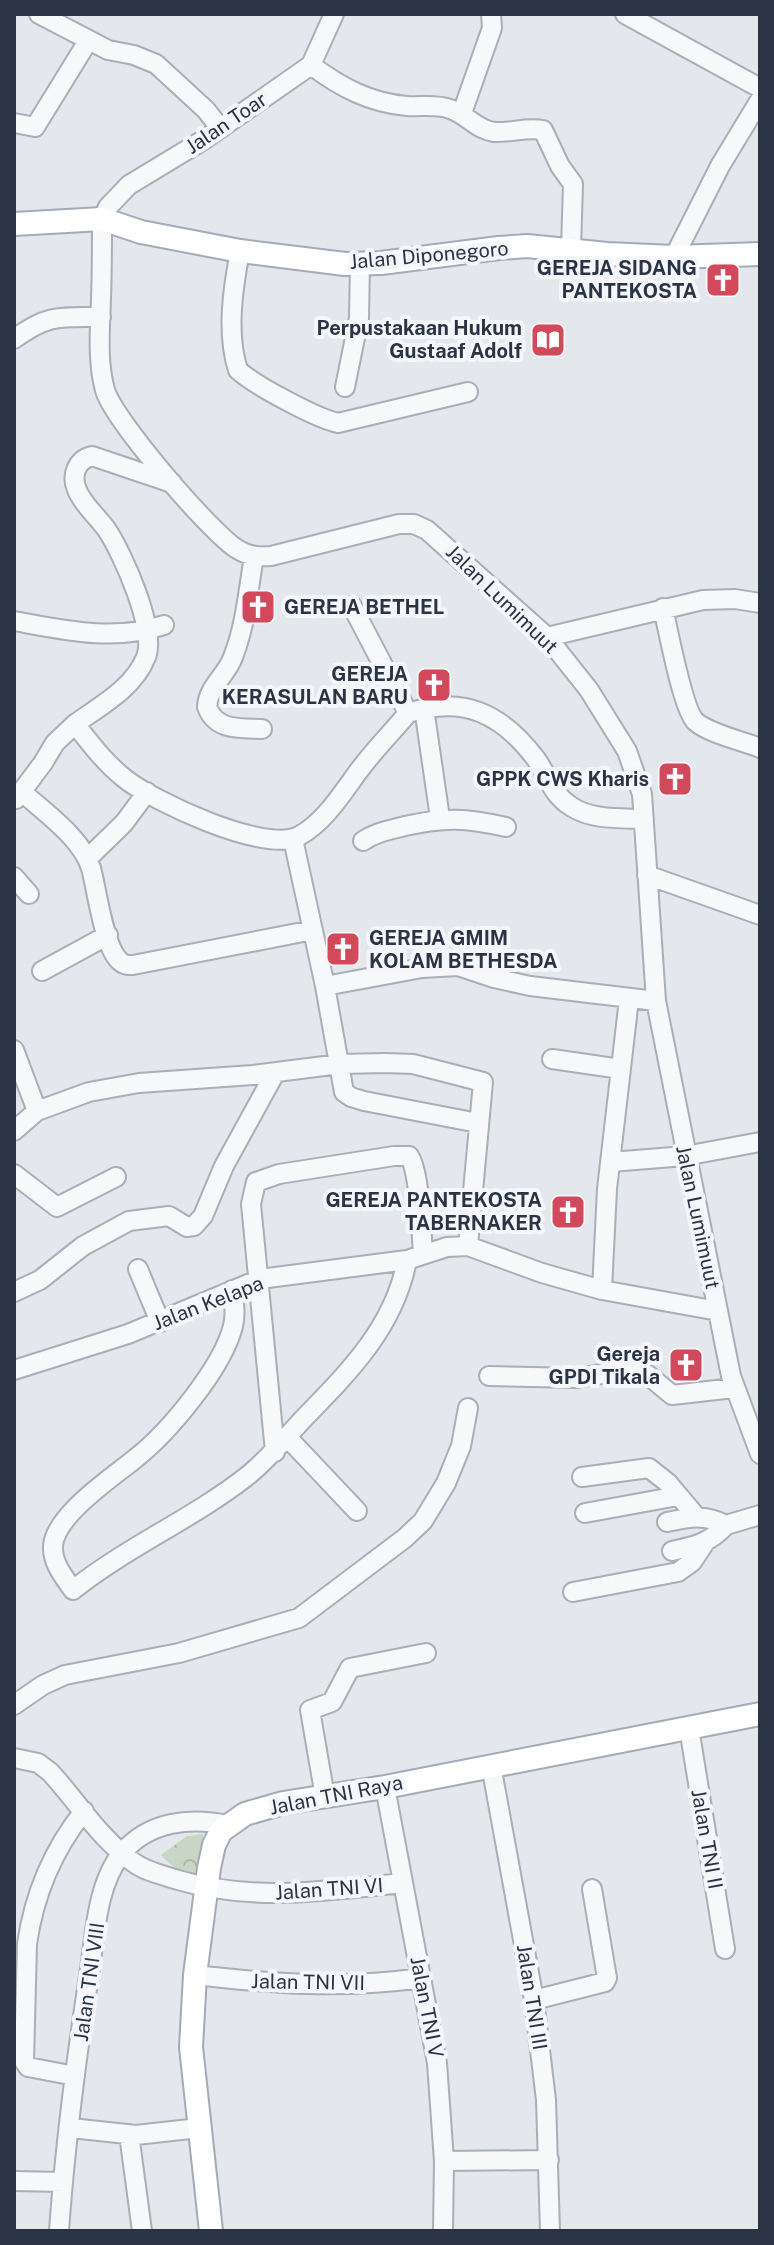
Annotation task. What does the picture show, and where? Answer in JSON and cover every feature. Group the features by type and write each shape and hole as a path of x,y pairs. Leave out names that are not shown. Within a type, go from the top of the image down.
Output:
{"main road":[{"name":"Jalan Diponegoro","path":"102,219 141,232 240,251 360,263 499,248 571,249 674,257 760,254"},
{"path":"14,224 102,219"},
{"name":"Jalan TNI Raya","path":"228,1825 245,1814 266,1808 760,1714"},
{"path":"211,2231 191,2047 195,1975 214,1845 228,1825"}],"street":[{"path":"39,14 88,41 156,64 206,110 220,128"},
{"path":"334,14 311,65 335,83 354,93 405,106 435,106 462,113 485,130 543,130 560,166 573,184 571,249"},
{"path":"462,113 492,28 491,14"},
{"path":"625,14 760,88"},
{"path":"14,123 35,127 88,41"},
{"name":"Jalan Toar","path":"102,219 108,207 129,185 220,128 311,65"},
{"path":"674,257 720,166 760,100"},
{"path":"102,219 102,373 111,404 129,432 221,537 254,557 249,599 236,649 227,670 210,692 207,707 216,721 225,726 262,729"},
{"path":"240,251 234,298 233,352 238,370 256,383 321,418 338,423 468,392"},
{"path":"345,387 359,318 360,263"},
{"path":"14,339 41,321 55,317 101,317"},
{"path":"174,484 92,456 87,456 79,464 74,476 81,498 108,531 156,628 147,656 137,673 123,689 75,724 55,743 17,796 79,846 87,859 108,935 119,961 133,965 313,930"},
{"name":"Jalan Lumimuut","path":"254,557 293,551 386,526 414,524 442,542 547,637 589,690 627,751 642,794 656,1001 685,1156 734,1388 760,1454"},
{"path":"547,637 663,608 719,599 760,603"},
{"path":"352,606 416,711 440,818"},
{"path":"663,608 692,717 705,727 760,748"},
{"path":"14,621 71,632 130,634 156,628"},
{"path":"75,724 97,753 122,776 147,792 251,837 293,839 321,819 416,711 449,706 484,712 501,722 537,761 551,790 569,805 591,816 644,819"},
{"path":"87,859 124,823 147,792"},
{"path":"363,841 379,832 440,818 506,827"},
{"path":"293,839 344,1092 351,1097 478,1123"},
{"path":"647,875 760,915"},
{"path":"14,877 29,894"},
{"path":"42,971 108,935"},
{"path":"325,986 440,966 458,966 530,986 656,1001"},
{"path":"602,1290 611,1162 629,999"},
{"path":"14,1050 37,1111"},
{"path":"552,1059 621,1069"},
{"path":"14,1131 37,1111 89,1092 126,1085 275,1073 340,1064 413,1064 483,1082 468,1246 542,1273 602,1290 718,1311"},
{"path":"14,1292 40,1280 83,1246 129,1221 169,1216 187,1227 194,1226 203,1216 224,1166 275,1073"},
{"path":"611,1162 685,1156 760,1142"},
{"path":"232,1290 233,1329 221,1354 194,1397 149,1447 99,1486 69,1516 53,1545 59,1570 73,1590 105,1565 222,1493 275,1452 330,1392 375,1335 397,1301 415,1256 414,1166 409,1156 279,1174 256,1182 251,1204 275,1452"},
{"path":"14,1174 57,1207 116,1177"},
{"name":"Jalan Kelapa","path":"14,1370 160,1322 260,1279 468,1246"},
{"path":"138,1269 160,1322"},
{"path":"489,1376 577,1378 632,1369 648,1375 672,1395 734,1388"},
{"path":"14,1705 43,1685 65,1675 171,1655 299,1618 423,1521 446,1483 461,1446 468,1408"},
{"path":"287,1437 357,1511"},
{"path":"582,1477 649,1468 695,1515"},
{"path":"585,1513 678,1496"},
{"path":"667,1522 695,1515 726,1525"},
{"path":"672,1551 704,1544 726,1525 760,1515"},
{"path":"573,1592 678,1572 692,1562 704,1544"},
{"path":"325,1797 310,1710 332,1702 350,1668 426,1653"},
{"name":"Jalan TNI II","path":"689,1728 725,1949"},
{"name":"Jalan TNI VI","path":"14,1758 38,1763 50,1772 122,1853 141,1868 207,1888 295,1894 402,1883"},
{"name":"Jalan TNI III","path":"491,1765 534,2000 546,2100 550,2231"},
{"name":"Jalan TNI V","path":"385,1787 437,2063 444,2161 443,2231"},
{"path":"75,2076 28,2067 24,2055 29,1926 48,1866 67,1832 84,1811"},
{"path":"122,1853 135,1841 169,1823 204,1820 228,1825"},
{"name":"Jalan TNI VIII","path":"59,2231 75,2076 101,1903 107,1881 122,1853"},
{"path":"534,2000 605,1982 607,1978 592,1889"},
{"name":"Jalan TNI VII","path":"195,1975 315,1986 422,1978"},
{"path":"71,2128 129,2134 199,2128"},
{"path":"129,2134 142,2231"},
{"path":"444,2161 549,2160"},
{"path":"14,2181 63,2182"}],"green space":[{"path":"203,1834 204,1880 180,1871 161,1855 187,1836"}],"place":[{"name":"GEREJA SIDANG PANTEKOSTA","path":"723,280"},
{"name":"Perpustakaan Hukum Gustaaf Adolf","path":"548,340"},
{"name":"GEREJA BETHEL","path":"258,607"},
{"name":"GEREJA KERASULAN BARU","path":"434,685"},
{"name":"GPPK CWS Kharis","path":"675,779"},
{"name":"GEREJA GMIM KOLAM BETHESDA","path":"343,949"},
{"name":"GEREJA PANTEKOSTA TABERNAKER","path":"568,1212"},
{"name":"Gereja GPDI Tikala","path":"686,1365"}]}
